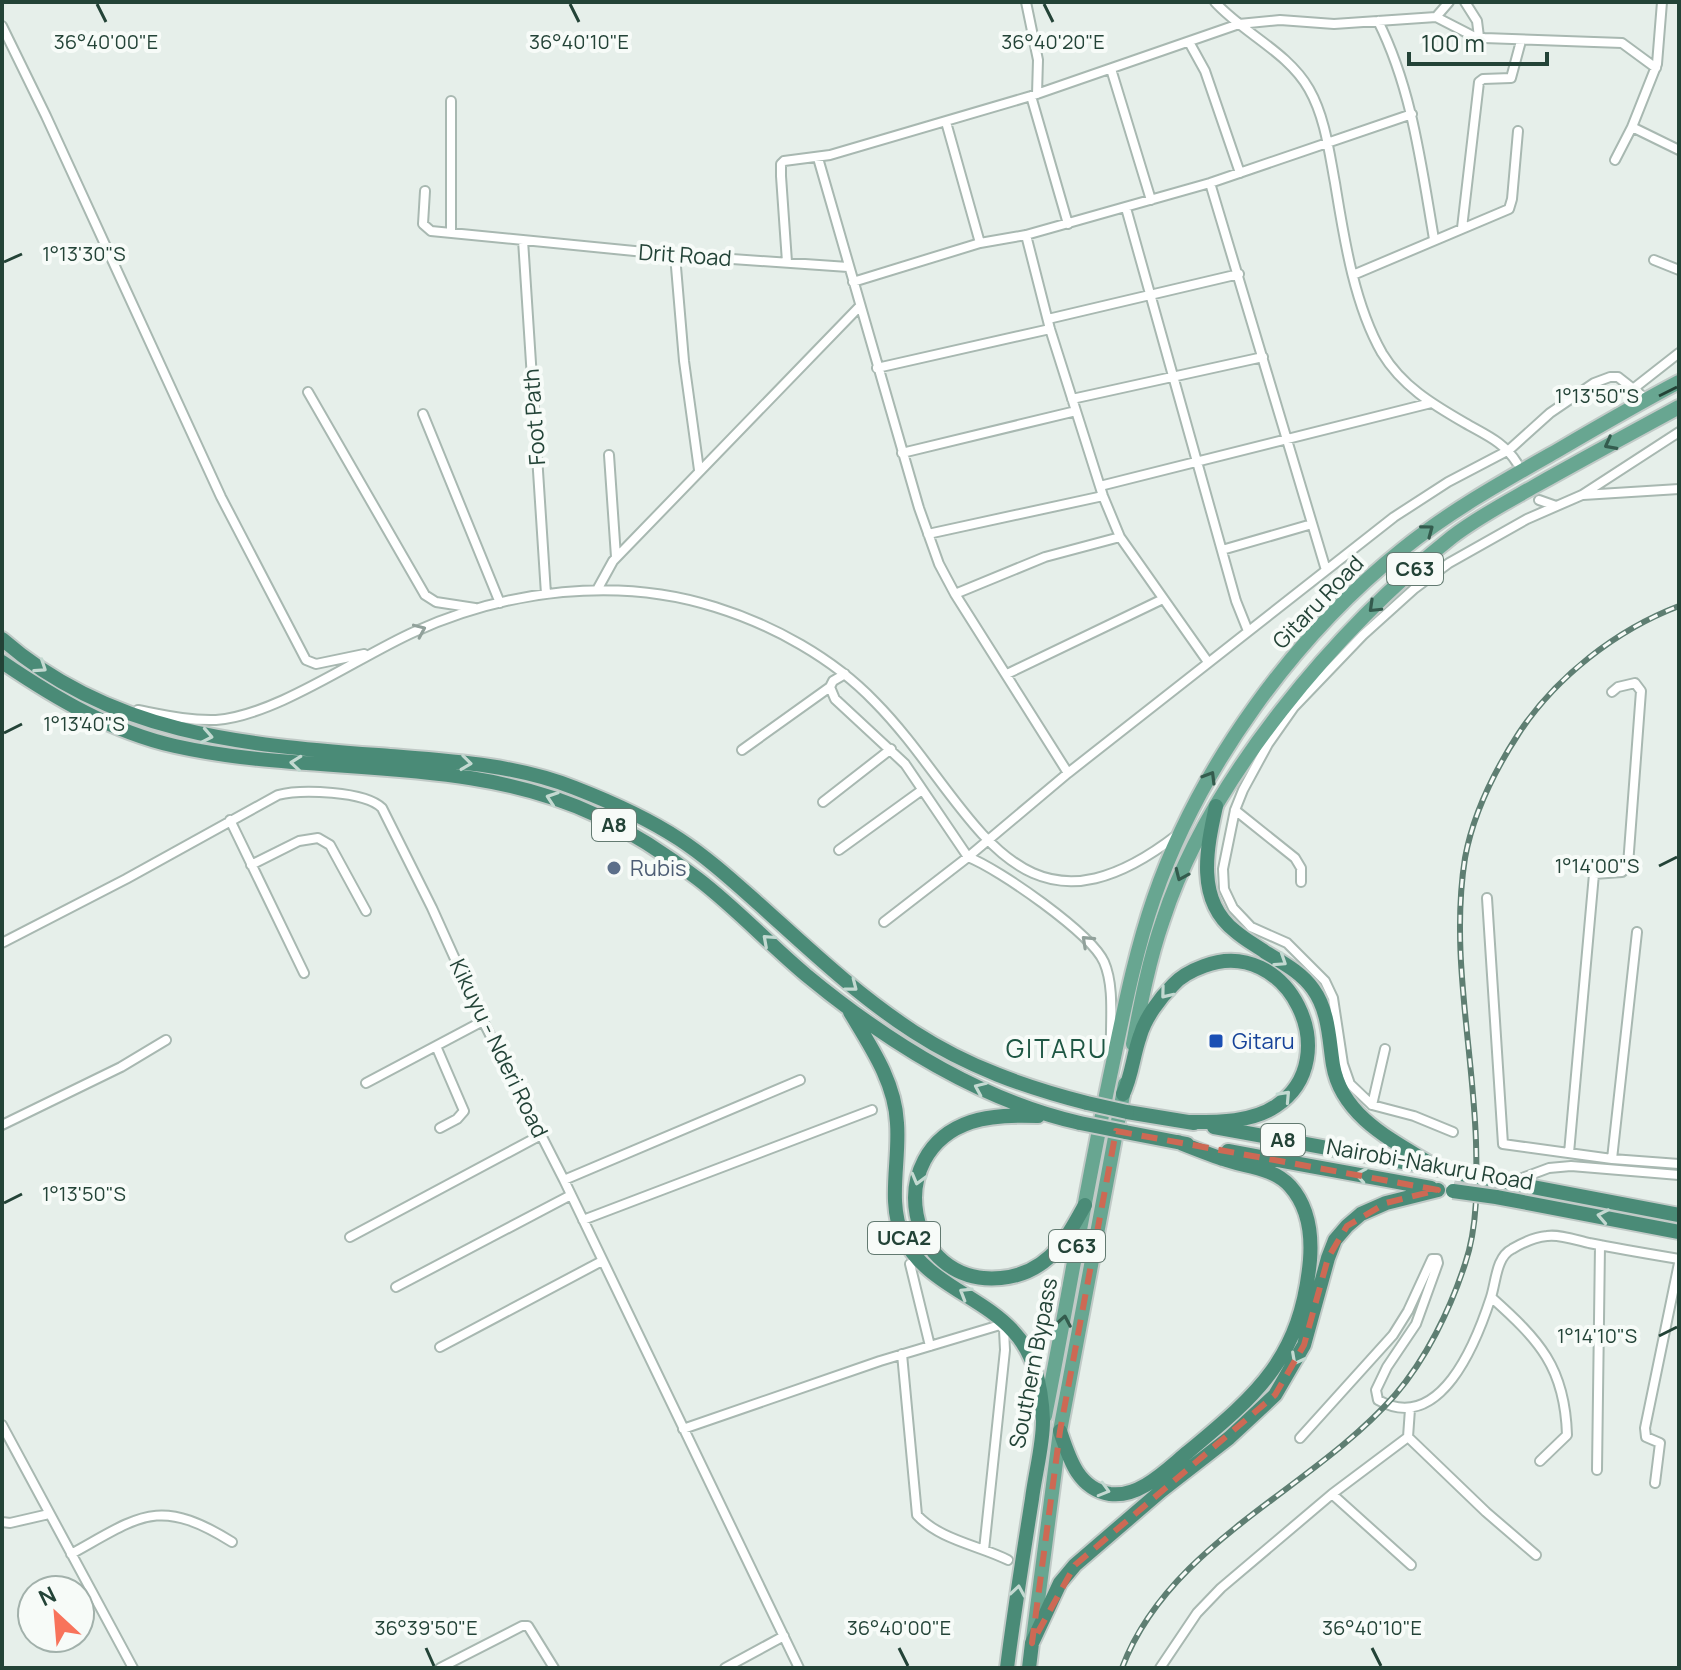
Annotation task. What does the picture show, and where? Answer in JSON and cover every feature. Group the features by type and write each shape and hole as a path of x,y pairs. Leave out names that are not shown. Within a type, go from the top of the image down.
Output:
{"highway":[{"name":"A8","path":"2,639 81,692"},
{"name":"A8","path":"2,662 72,707 125,731 175,746 249,759 468,778 542,794 570,805 640,839 699,879 806,975 903,1046 977,1087 1050,1116"},
{"name":"Nairobi-Nakuru Road","path":"81,692 171,728 196,734 269,746 506,768 573,787 625,809 680,840 736,884 832,971 892,1017 936,1046 1005,1079 1127,1112 1679,1215"},
{"name":"C63","path":"1216,806 1206,866 1210,892 1217,910 1235,931 1298,972 1313,989 1326,1016 1334,1070 1356,1111 1393,1140 1439,1169"},
{"path":"1123,1094 1141,1033 1155,1007 1174,983 1192,971 1218,961 1242,960 1268,971 1289,991 1304,1017 1307,1044 1302,1072 1287,1096 1275,1107 1236,1120 1187,1122"},
{"name":"UCA2","path":"846,1005 874,1052 894,1102 898,1140 895,1204 904,1238 919,1261 934,1275 986,1307 1015,1332 1031,1357 1036,1372 1043,1424"},
{"name":"Nairobi-Nakuru Road","path":"1050,1116 1679,1232"},
{"path":"1050,1116 981,1119 946,1135 926,1158 917,1179 914,1203 920,1227 934,1251 961,1273 1007,1278 1030,1271 1051,1255 1085,1205"},
{"path":"1060,1431 1075,1470 1089,1485 1109,1494 1120,1494 1142,1486 1161,1475 1251,1398 1274,1370 1297,1328 1310,1254 1309,1225 1297,1196 1275,1175 1178,1142"},
{"path":"1029,1668 1032,1643 1060,1583 1075,1565 1151,1499 1229,1438 1275,1395 1304,1345 1328,1258 1335,1240 1347,1226 1361,1214 1386,1203 1445,1190"},
{"name":"Southern Bypass","path":"1007,1668 1043,1424"}],"main road":[{"name":"Gitaru Road","path":"1112,1068 1130,979 1154,896 1181,832 1202,789 1245,721 1291,660 1382,568 1459,507 1679,382"},
{"name":"Gitaru Road","path":"1216,806 1287,705 1371,608 1453,536 1508,501 1679,407"},
{"name":"C63","path":"1032,1643 1060,1431 1140,1010 1162,920 1191,852 1216,806"},
{"name":"Southern Bypass","path":"1043,1424 1112,1068"}],"street":[{"path":"1026,2 1038,60 1034,95 1068,224"},
{"path":"1215,2 1301,77 1318,110 1328,144 1345,246 1370,326 1384,355 1404,381 1431,403 1492,437 1509,450 1517,463"},
{"path":"1436,17 1449,2"},
{"path":"1465,2 1477,21 1479,37"},
{"path":"1615,160 1656,68 1662,2"},
{"path":"787,262 781,164 784,161 818,158 946,122 1239,24 1280,20 1334,24 1436,17 1479,37 1622,43 1656,68"},
{"path":"1378,21 1393,50 1412,114 1434,239"},
{"path":"3,31 46,116 221,497 306,660 316,664 374,652"},
{"path":"1462,228 1479,82 1483,79 1511,78 1521,41"},
{"path":"1189,42 1205,71 1240,173"},
{"path":"1111,69 1151,200"},
{"path":"425,191 423,224 431,231 451,232 451,101"},
{"path":"853,282 980,243 1026,235 1210,183 1412,114"},
{"path":"946,122 980,243"},
{"path":"1632,127 1679,150"},
{"path":"1353,275 1511,207 1518,131"},
{"path":"818,158 928,534 955,594 1068,773"},
{"path":"1210,183 1326,570"},
{"path":"1126,208 1236,601 1248,631"},
{"name":"Drit Road","path":"451,232 675,255 848,267"},
{"path":"1026,235 1050,329 1120,537 1208,662"},
{"name":"Foot Path","path":"523,240 546,594"},
{"path":"675,255 684,361 699,470"},
{"path":"1654,260 1679,270"},
{"path":"1048,319 1239,274"},
{"path":"597,590 616,558 860,306"},
{"path":"877,368 1050,329"},
{"path":"1633,389 1679,353"},
{"path":"1072,399 1263,357"},
{"path":"884,922 1394,517 1448,482 1509,450 1550,413 1594,383 1618,377 1646,399"},
{"path":"308,392 425,595 436,602 478,608"},
{"path":"928,534 1431,403"},
{"path":"902,453 1076,411"},
{"path":"423,414 500,603"},
{"path":"1453,1132 1414,1116 1372,1105 1350,1084 1343,1064 1333,998 1325,981 1287,943 1251,927 1233,908 1224,889 1223,869 1235,810 1268,744 1294,707 1363,635 1426,580 1449,563 1527,519 1582,495 1679,432"},
{"path":"609,455 616,558"},
{"path":"1582,495 1679,489"},
{"path":"1539,500 1557,506"},
{"path":"1222,550 1312,524"},
{"path":"955,594 1045,557 1120,537"},
{"path":"81,692 171,717 219,720 276,702 428,626 478,608 546,594 597,590 657,594 715,607 758,623 801,645 845,674 874,700 904,734 955,805 1000,854 1022,869 1048,879 1070,882 1108,876 1148,858 1181,832"},
{"path":"1007,674 1163,599"},
{"path":"742,750 845,674"},
{"path":"1569,1153 1594,874 1622,872 1628,865 1641,691 1635,683 1618,687 1612,692"},
{"path":"830,687 835,699 911,771 968,857 985,864 1063,920 1097,950 1106,965 1108,978 1112,1068"},
{"path":"823,802 891,749"},
{"path":"839,850 922,790"},
{"name":"Kikuyu - Nderi Road","path":"2,943 126,879 266,800 290,792 337,794 377,802 432,908 483,1021 564,1180 799,1668"},
{"path":"1235,810 1295,858 1301,868 1301,882"},
{"path":"230,820 304,973"},
{"path":"251,865 299,841 318,838 330,845 366,911"},
{"path":"1487,898 1503,1144 1612,1159 1679,1164"},
{"path":"1612,1159 1637,932"},
{"path":"366,1083 483,1021"},
{"path":"2,1125 121,1067 166,1040"},
{"path":"436,1046 464,1111 457,1119 440,1128"},
{"path":"1372,1105 1385,1049"},
{"path":"564,1180 800,1080"},
{"path":"583,1220 872,1110"},
{"path":"350,1237 541,1135"},
{"path":"1503,1181 1549,1168 1592,1166 1679,1175"},
{"path":"396,1287 571,1195"},
{"path":"1300,1438 1393,1335 1414,1300 1430,1261 1435,1258 1438,1263 1416,1324 1387,1367 1376,1390 1378,1400 1398,1408 1410,1409 1427,1404 1444,1390 1469,1351 1491,1297 1499,1267 1509,1250 1549,1235 1679,1261 1645,1428 1646,1437 1660,1443 1655,1483"},
{"path":"1597,1470 1600,1245"},
{"path":"440,1347 602,1261"},
{"path":"910,1264 930,1346"},
{"path":"1491,1297 1535,1339 1556,1371 1567,1435 1540,1461"},
{"path":"683,1429 902,1354 1000,1325 1004,1330 1005,1350 984,1550"},
{"path":"902,1354 917,1515 950,1537 1008,1560"},
{"path":"1160,1668 1207,1602 1332,1494 1408,1437 1410,1409"},
{"path":"2,1425 133,1668"},
{"path":"1408,1437 1536,1555"},
{"path":"1332,1494 1411,1565"},
{"path":"71,1554 122,1526 166,1513 194,1522 232,1542"},
{"path":"2,1522 49,1514"},
{"path":"440,1668 510,1631 528,1626 554,1668"},
{"path":"725,1668 784,1636"}],"highlighted area":[{"path":"1116,1131 1438,1190 1386,1203 1347,1226 1328,1258 1304,1345 1275,1395 1075,1565 1032,1643 1060,1431"}],"railway":[{"path":"1122,1668 1144,1624 1173,1586 1245,1520 1361,1429 1406,1381 1436,1333 1465,1264 1476,1204 1474,1107 1460,929 1465,858 1473,825 1493,777 1510,747 1551,693 1610,642 1679,606"}],"place":[{"name":"Rubis","path":"614,868"},
{"name":"Gitaru","path":"1216,1041"}],"district":[{"name":"GITARU","path":"1057,1049"}]}
